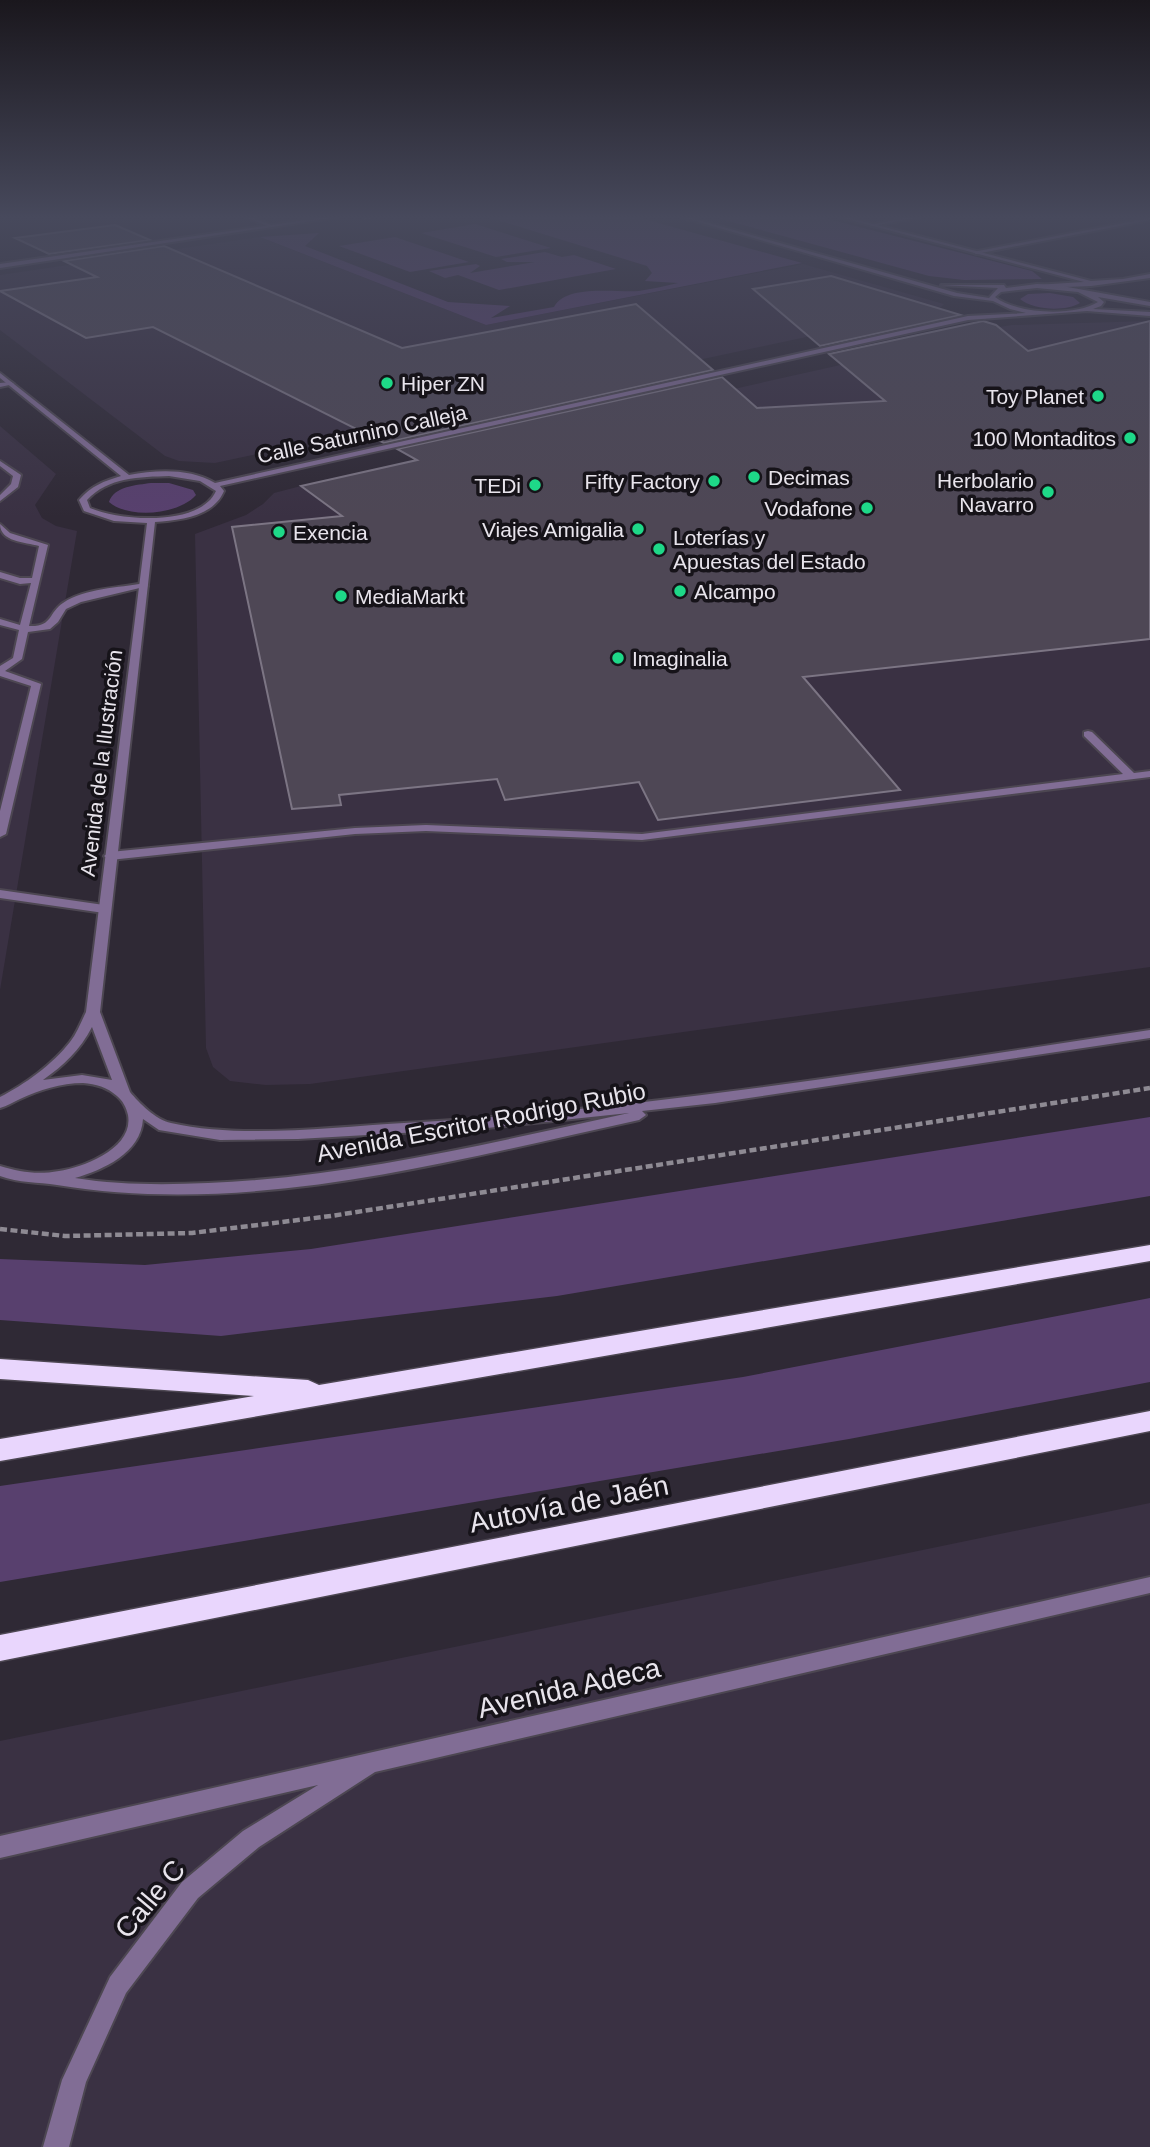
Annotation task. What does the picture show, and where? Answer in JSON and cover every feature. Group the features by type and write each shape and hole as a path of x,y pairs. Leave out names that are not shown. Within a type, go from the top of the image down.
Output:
{"highway":[{"path":"0,1450 1150,1253"},
{"path":"0,1369 342,1393"},
{"name":"Autovía de Jaén","path":"0,1648 1150,1421"}],"street":[{"name":"Calle Saturnino Calleja","path":"215,485 981,317"},
{"path":"0,375 128,478"},
{"path":"0,385 11,384"},
{"path":"1,464 17,475 15,485 1,497"},
{"path":"169,474 189,476 215,485 219,497 202,509 151,520 123,520 101,516 87,509 83,500 97,487 128,478 169,474"},
{"name":"Avenida de la Ilustración","path":"20,1091 55,1065 77,1043 93,1012 151,520"},
{"path":"0,526 4,534 44,545 17,659 0,671"},
{"path":"0,575 20,580 36,580"},
{"path":"0,622 26,629 41,628 52,623 59,609 71,602 144,586"},
{"path":"0,671 36,684 0,834"},
{"path":"1088,734 1131,776"},
{"path":"110,856 355,831 426,828 642,837 1150,774"},
{"path":"0,894 104,909"},
{"name":"Avenida de la Ilustración","path":"93,1012 122,1092"},
{"name":"Avenida Escritor Rodrigo Rubio","path":"122,1092 134,1106 164,1127 220,1135 298,1134 487,1123 715,1099 1150,1034"},
{"path":"0,1103 20,1091 63,1080 89,1080 112,1086 122,1092"},
{"name":"Avenida Escritor Rodrigo Rubio","path":"0,1171 23,1178 46,1178 109,1187 239,1188 474,1152 715,1099"},
{"path":"46,1178 75,1173 113,1154 127,1141 135,1124 134,1106"},
{"name":"Avenida Adeca","path":"0,1847 1150,1585"},
{"name":"Calle C","path":"56,2147 74,2080 118,1985 190,1890 251,1839 378,1760"}],"path":[{"path":"0,1228 65,1236 192,1233 331,1216 1150,1088"}],"shaded area":[{"path":"0,317 466,317 486,325 527,317 896,317 215,463 179,461 165,456 0,330"},
{"path":"466,317 526,317 486,325"},
{"path":"1150,321 1150,967 310,1084 266,1085 230,1081 213,1067 206,1048 195,534 246,515 274,493 836,366 979,330 1012,325"},
{"path":"0,426 56,474 35,505 42,518 56,526 77,531 0,990"},
{"path":"151,483 169,483 193,490 196,495 178,507 153,512 128,511 109,502 121,489"},
{"path":"1150,1117 1150,1196 557,1296 221,1336 0,1320 0,1259 145,1265 311,1249"},
{"path":"1150,1298 1150,1382 849,1439 0,1582 0,1486 743,1377"},
{"path":"1150,1503 1150,2147 0,2147 0,1741"}],"building":[{"path":"48,317 330,317 402,348 566,317 651,317 713,370 384,443 153,327 86,338"},
{"path":"786,317 951,317 820,346"},
{"name":"Imaginalia","path":"983,321 996,325 1028,351 1150,321 1150,639 803,677 900,790 658,820 639,782 505,800 497,779 339,795 341,805 292,809 232,527 342,516 301,486 417,460 397,449 722,377 757,408 885,401 829,354"}],"place":[{"name":"Hiper ZN","path":"387,383"},
{"name":"Toy Planet","path":"1098,396"},
{"name":"100 Montaditos","path":"1130,438"},
{"name":"Decimas","path":"754,477"},
{"name":"Fifty Factory","path":"714,481"},
{"name":"TEDi","path":"535,485"},
{"name":"Herbolario Navarro","path":"1048,492"},
{"name":"Vodafone","path":"867,508"},
{"name":"Viajes Amigalia","path":"638,529"},
{"name":"Exencia","path":"279,532"},
{"name":"Loterías y Apuestas del Estado","path":"659,549"},
{"name":"Alcampo","path":"680,591"},
{"name":"MediaMarkt","path":"341,596"},
{"name":"Imaginalia","path":"618,658"}]}
